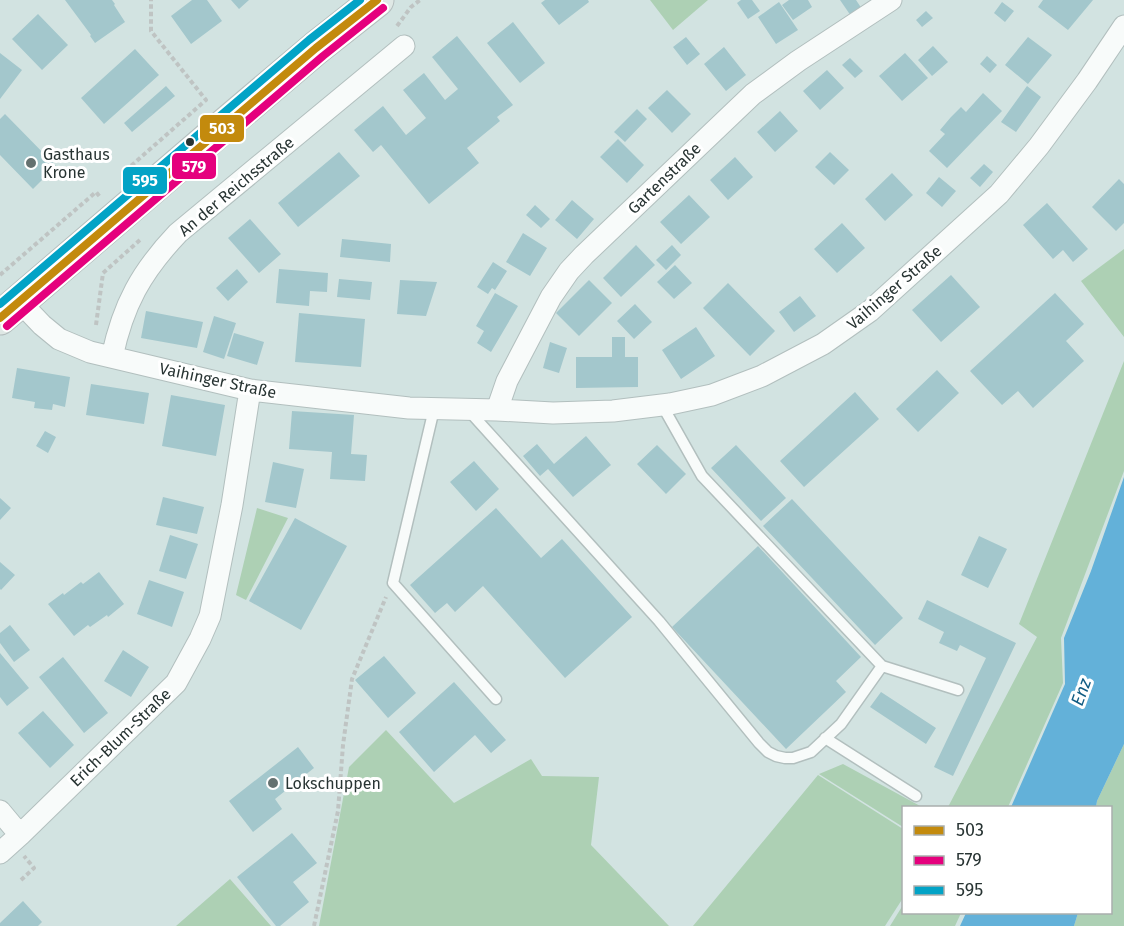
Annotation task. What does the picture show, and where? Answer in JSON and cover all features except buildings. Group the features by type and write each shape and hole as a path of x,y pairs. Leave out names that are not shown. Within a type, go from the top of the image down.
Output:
{"main road":[{"path":"10,310 234,117 377,0"}],"street":[{"name":"Gartenstraße","path":"497,410 507,381 550,297 584,255 753,94 798,61 891,0"},
{"name":"Vaihinger Straße","path":"10,310 42,325 59,339 90,352 250,390 409,408 553,413 613,411 662,405 712,395 762,376 823,344 870,311 999,194 1039,146 1124,26"},
{"name":"An der Reichsstraße","path":"112,357 124,312 147,270 167,244 404,46"},
{"name":"Erich-Blum-Straße","path":"0,853 176,683 200,639 210,616 232,505 250,390"},
{"path":"0,810 20,835"}],"lane":[{"path":"662,405 702,476 882,666 958,690"},
{"path":"434,409 393,583 496,699"},
{"path":"469,410 659,621 768,752 776,756 793,758 811,752 841,724 882,666"},
{"path":"825,738 916,796"}],"path":[{"path":"151,0 151,31 207,100"},
{"path":"404,46 393,33 401,19 420,0"},
{"path":"0,275 96,192 102,199"},
{"path":"96,332 103,273 130,249"},
{"path":"314,926 338,811 343,745 352,679 393,583"},
{"path":"21,880 34,868 30,862"}],"green space":[{"path":"650,0 708,0 673,30"},
{"path":"1124,249 1124,337 1081,281"},
{"path":"1124,361 1124,471 1061,638 1063,683 1008,806 949,806 1037,637 1019,624"},
{"path":"257,508 288,518 246,600 236,595"},
{"path":"386,730 454,803 531,759 542,776 599,777 591,845 669,926 319,926 349,767"},
{"path":"1124,744 1124,926 1074,926 1078,914 1112,914 1112,806 1096,806"},
{"path":"843,764 920,806 902,806 902,826 819,774"},
{"path":"818,775 902,828 902,900 885,926 693,926"},
{"path":"230,879 271,926 176,926"},
{"path":"902,907 902,914 961,914 955,926 890,926"}],"water":[{"name":"Enz","path":"1124,477 1124,744 1096,806 1011,806 1065,684 1064,638 1091,571"},
{"path":"965,914 1078,914 1074,926 960,926"}],"transit line":[{"name":"595","path":"0,304 309,40 360,0"},
{"name":"503","path":"0,318 316,48 377,0"},
{"name":"579","path":"7,326 323,56 383,8"}],"place":[{"name":"Gasthaus Krone","path":"31,163"},
{"name":"Lokschuppen","path":"273,783"}]}
